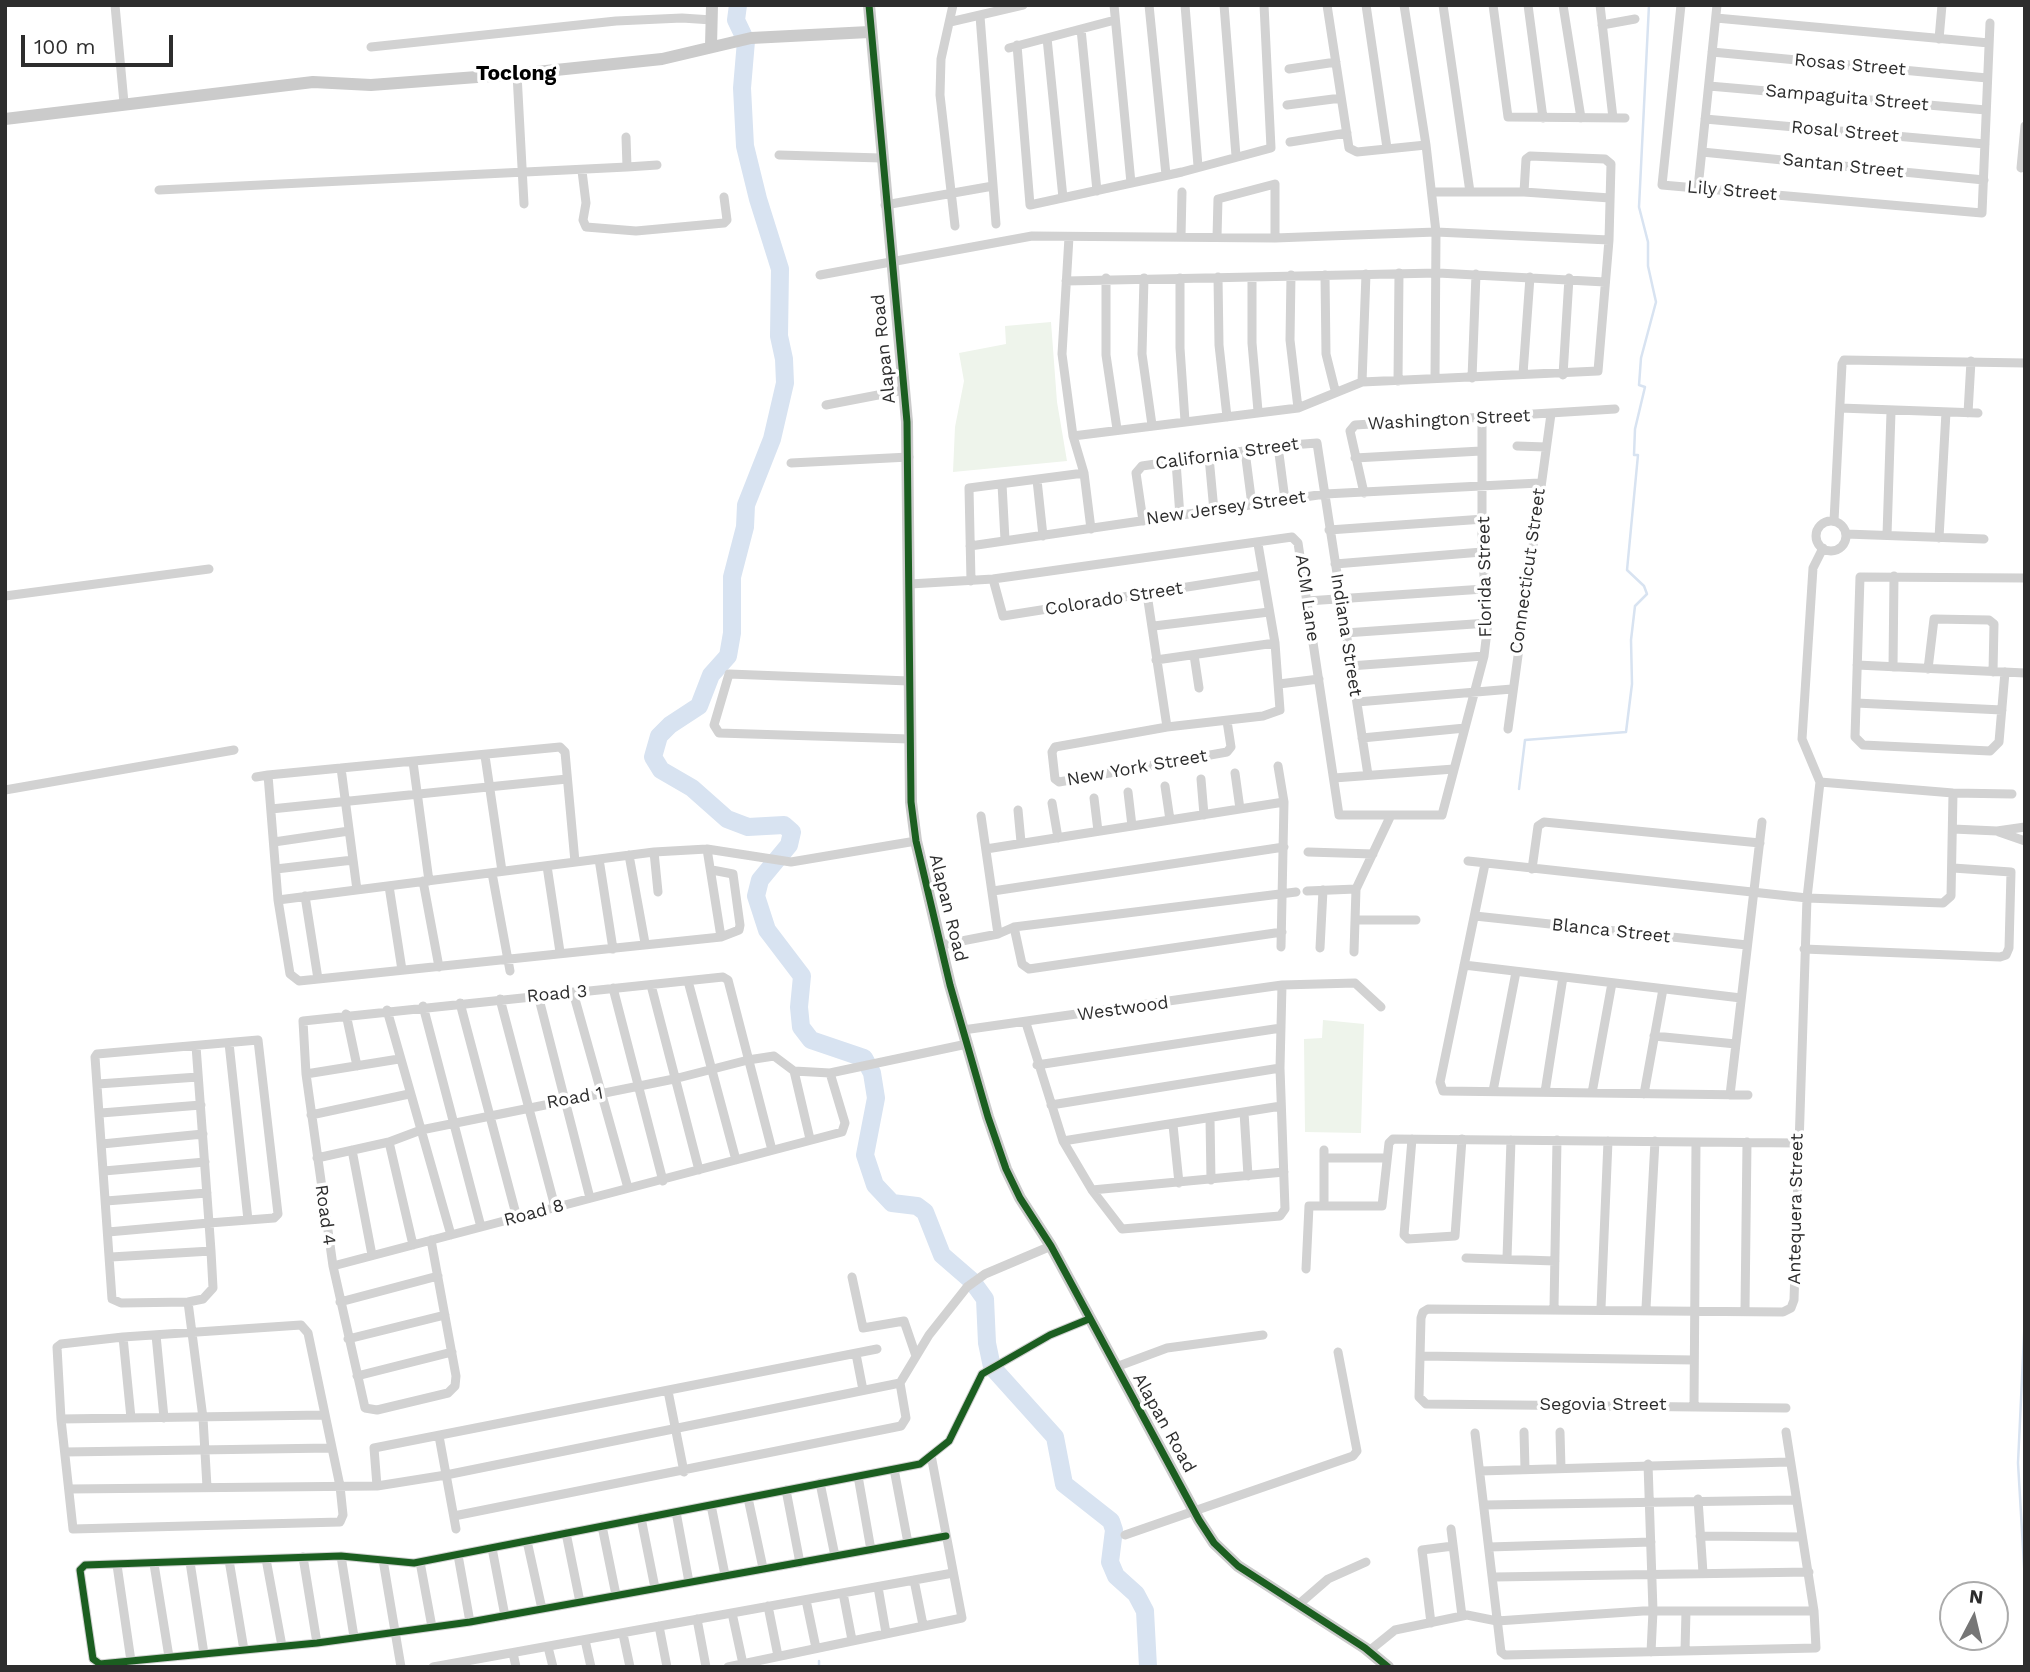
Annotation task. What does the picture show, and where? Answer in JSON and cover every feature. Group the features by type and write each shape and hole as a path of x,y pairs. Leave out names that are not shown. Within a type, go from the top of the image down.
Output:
{"street":[{"path":"115,5 124,103"},
{"path":"711,46 712,5"},
{"name":"Alapan Road","path":"869,5 869,32 909,457 911,802 916,841 963,1030 1006,1169 1051,1246 1194,1512 1214,1542 1238,1566 1369,1651 1388,1667"},
{"path":"953,5 941,59 940,94 955,226"},
{"path":"950,23 980,16 994,9 1023,5"},
{"path":"1114,5 1131,183"},
{"path":"1149,5 1166,175"},
{"path":"1185,5 1198,166"},
{"path":"1224,5 1236,156"},
{"path":"1115,20 1013,47 1030,205 1166,175 1271,148 1264,5"},
{"path":"1327,5 1352,152 1426,145"},
{"path":"1366,5 1387,148"},
{"path":"1404,5 1426,145 1436,232 1438,273 1435,378"},
{"path":"1443,5 1469,192"},
{"path":"1493,5 1508,117 1625,118"},
{"path":"1528,5 1543,118"},
{"path":"1563,5 1581,118"},
{"path":"1600,5 1613,118"},
{"name":"Lily Street","path":"1681,5 1662,185 1982,214 1984,180"},
{"path":"1698,188 1717,5"},
{"path":"1939,39 1942,5"},
{"path":"980,16 996,223"},
{"path":"371,47 616,21 682,18 712,20"},
{"path":"1716,18 1989,43"},
{"path":"1602,24 1634,19"},
{"path":"1984,180 1990,23"},
{"path":"1081,29 1097,191"},
{"path":"5,119 313,82 371,85 517,74 662,59 751,38 869,32"},
{"path":"1047,38 1063,198"},
{"name":"Rosas Street","path":"1712,52 1987,78"},
{"path":"1289,69 1336,62"},
{"path":"517,74 524,204"},
{"name":"Sampaguita Street","path":"1709,86 1986,110"},
{"path":"1287,105 1341,98"},
{"name":"Rosal Street","path":"1705,120 1985,144"},
{"path":"2021,168 2025,126"},
{"path":"1290,142 1347,133"},
{"path":"626,137 626,167"},
{"name":"Santan Street","path":"1702,152 1984,180"},
{"path":"779,155 881,158"},
{"path":"1073,436 1298,408 1335,390 1362,382 1563,374 1600,369 1611,164 1605,159 1530,156 1526,159 1524,192"},
{"path":"159,190 582,171 657,165"},
{"path":"582,171 586,203 583,219 586,227 636,231 724,223 724,197"},
{"path":"1217,237 1217,199 1275,184 1275,238"},
{"path":"885,205 993,186"},
{"path":"1181,237 1182,192"},
{"path":"1432,192 1524,192 1610,198"},
{"path":"820,275 1032,236 1275,238 1436,232 1609,240"},
{"path":"1069,237 1062,355 1073,436 1084,473 1091,528"},
{"path":"1398,381 1399,273"},
{"path":"1066,281 1106,278 1438,273 1605,282"},
{"path":"1362,382 1366,274"},
{"path":"1472,378 1476,274"},
{"path":"1292,275 1290,340 1298,408"},
{"path":"1325,275 1326,354 1335,390"},
{"path":"1218,277 1219,345 1227,417"},
{"path":"1252,277 1252,343 1258,411"},
{"path":"1523,374 1530,277"},
{"path":"1106,278 1106,355 1117,429"},
{"path":"1144,278 1142,354 1152,425"},
{"path":"1180,278 1180,348 1185,421"},
{"path":"1563,374 1569,278"},
{"path":"1834,521 1842,363 1848,358 2025,363"},
{"path":"1968,413 1971,361"},
{"path":"826,405 904,390"},
{"path":"1840,408 1891,412 1978,413"},
{"name":"Washington Street","path":"1364,493 1350,431 1355,425 1615,409"},
{"path":"1887,535 1891,412"},
{"path":"1939,538 1946,412"},
{"name":"Connecticut Street","path":"1508,729 1539,483 1551,414"},
{"name":"Florida Street","path":"1442,815 1484,656 1488,624 1482,552 1482,417"},
{"name":"California Street","path":"1143,521 1138,469 1278,446 1317,443 1325,494"},
{"path":"1278,446 1285,500"},
{"path":"1517,446 1546,447"},
{"path":"1245,452 1252,505"},
{"path":"1355,458 1481,452"},
{"path":"791,463 909,457"},
{"path":"1209,457 1214,511"},
{"path":"1176,462 1180,516"},
{"path":"971,581 969,488 1084,473"},
{"path":"1037,480 1043,536"},
{"name":"New Jersey Street","path":"970,546 1325,494 1539,483"},
{"path":"1002,484 1005,540"},
{"name":"Indiana Street","path":"1325,494 1368,775"},
{"path":"1329,530 1484,519"},
{"path":"1834,521 1842,526 1846,534 1841,547 1832,551 1823,548 1816,537 1818,528 1825,522 1834,521"},
{"path":"1846,534 1984,540"},
{"name":"ACM Lane","path":"910,584 993,579 1296,539 1339,815 1442,815"},
{"path":"1258,544 1275,643 1279,684 1319,679"},
{"path":"1823,548 1813,568 1802,739 1820,782 1953,793 2012,794"},
{"path":"1335,564 1482,552"},
{"path":"5,596 209,569"},
{"name":"Colorado Street","path":"993,579 1003,617 1263,575"},
{"path":"2005,672 1999,743 1990,751 1863,745 1855,737 1858,580 1864,576 2025,578"},
{"path":"1894,576 1894,667"},
{"path":"1307,601 1484,589"},
{"path":"1147,594 1154,625 1156,660 1167,727"},
{"path":"1154,625 1269,612"},
{"path":"1928,668 1934,619 1989,620 1994,624 1993,672"},
{"path":"1345,633 1488,624"},
{"path":"1156,660 1275,643"},
{"path":"1194,655 1199,688"},
{"path":"1350,666 1484,656"},
{"path":"1857,665 2025,673"},
{"path":"909,681 730,674 713,725 719,733 909,739"},
{"name":"New York Street","path":"1227,722 1231,747 1227,752 1059,782 1055,779 1052,752 1055,747 1167,727 1227,722 1276,713 1281,704 1279,684"},
{"path":"1357,702 1512,689"},
{"path":"1856,703 2002,710"},
{"path":"1362,738 1465,728"},
{"path":"256,777 560,747 565,752 575,862"},
{"path":"5,790 234,750"},
{"path":"485,756 510,971"},
{"path":"413,762 439,967"},
{"path":"1278,766 1284,802 1281,947"},
{"path":"341,768 357,890"},
{"path":"1334,778 1454,769"},
{"path":"1235,773 1240,809"},
{"path":"268,775 278,900 290,974 299,981 721,937 739,930 740,925 733,874 712,870"},
{"path":"271,808 567,779"},
{"path":"1201,779 1204,815"},
{"name":"Antequera Street","path":"1420,1356 1423,1312 1428,1309 1646,1308 1783,1312 1791,1308 1794,1300 1804,949 1820,782"},
{"path":"1165,786 1170,820"},
{"path":"1128,792 1132,826"},
{"path":"1468,861 1807,898 1943,903 1951,896 1953,793"},
{"path":"1094,798 1098,831"},
{"path":"986,849 1284,802"},
{"path":"1052,803 1058,838"},
{"path":"1018,810 1021,842"},
{"path":"1354,952 1356,889 1391,815"},
{"path":"981,816 998,934"},
{"path":"1532,869 1538,826 1544,822 1760,843"},
{"path":"1730,1095 1762,822"},
{"path":"1953,829 1997,831 2025,827"},
{"path":"274,842 349,831"},
{"path":"1997,831 2025,841"},
{"path":"278,900 654,852 707,849 791,862 916,841"},
{"path":"993,891 1284,847"},
{"path":"707,849 721,937"},
{"path":"654,852 659,892"},
{"path":"1308,852 1373,854"},
{"path":"629,855 645,943"},
{"path":"600,859 613,948"},
{"path":"276,869 353,860"},
{"path":"1485,864 1440,1087 1443,1091 1748,1095"},
{"path":"547,866 560,952"},
{"path":"1804,949 2000,957 2006,955 2009,948 2011,872 1953,868"},
{"path":"389,886 402,970"},
{"path":"1307,891 1356,889"},
{"path":"1320,948 1323,890"},
{"path":"941,945 998,934 1014,926 1296,892"},
{"path":"305,896 318,979"},
{"name":"Blanca Street","path":"1475,916 1747,946"},
{"path":"1355,920 1416,920"},
{"path":"1014,926 1022,964 1029,969 1282,932"},
{"path":"1464,965 1741,998"},
{"path":"1493,1091 1516,972"},
{"path":"1545,1092 1563,977"},
{"name":"Road 3","path":"303,1021 423,1006 726,978 748,1059"},
{"path":"688,981 736,1160"},
{"name":"Westwood","path":"963,1030 1283,985 1355,983 1381,1007"},
{"path":"1592,1093 1612,983"},
{"path":"651,985 699,1170"},
{"path":"1026,1023 1063,1141 1092,1190 1122,1229 1284,1214 1280,1068 1283,985"},
{"path":"614,988 663,1181"},
{"path":"1644,1094 1663,989"},
{"path":"573,992 628,1188"},
{"path":"538,995 590,1198"},
{"path":"500,999 555,1207"},
{"path":"460,1003 517,1218"},
{"path":"423,1006 481,1227"},
{"path":"387,1010 451,1235"},
{"path":"346,1014 357,1066"},
{"name":"Road 4","path":"303,1021 306,1074 332,1266 365,1408 377,1410 448,1393 455,1386 452,1352"},
{"path":"1037,1065 1281,1028"},
{"path":"1654,1036 1736,1044"},
{"path":"108,1232 209,1223 248,1220 274,1217 279,1209 259,1042 256,1039 97,1054 95,1058 101,1113 108,1232 111,1257 112,1299 116,1302 188,1303 204,1299 213,1288 211,1251 209,1223 205,1162 201,1105 196,1046"},
{"path":"229,1043 248,1220"},
{"name":"Road 1","path":"317,1158 389,1142 421,1130 528,1106 674,1079 748,1059 774,1056 794,1071 830,1073 967,1044"},
{"path":"306,1074 399,1059"},
{"path":"748,1059 772,1150"},
{"path":"1051,1105 1280,1068"},
{"path":"794,1071 810,1139"},
{"name":"Road 8","path":"332,1266 663,1181 845,1129 830,1073"},
{"path":"98,1084 198,1077"},
{"path":"311,1115 409,1094"},
{"path":"101,1113 201,1105"},
{"path":"1063,1141 1281,1106"},
{"path":"1244,1112 1248,1176"},
{"path":"1210,1118 1211,1180"},
{"path":"1173,1125 1179,1183"},
{"path":"102,1144 203,1135"},
{"path":"1412,1139 1404,1235 1408,1239 1455,1236 1462,1139"},
{"path":"1306,1269 1308,1209 1312,1205 1382,1206 1390,1140 1797,1143"},
{"path":"1507,1258 1511,1140"},
{"path":"1554,1308 1558,1140"},
{"path":"1601,1308 1608,1141"},
{"path":"1646,1308 1654,1141"},
{"path":"389,1142 412,1245"},
{"path":"1694,1406 1696,1142"},
{"path":"1745,1310 1748,1142"},
{"path":"352,1150 372,1255"},
{"path":"1324,1205 1324,1154 1387,1158"},
{"path":"104,1171 205,1162"},
{"path":"1092,1190 1284,1172"},
{"path":"106,1201 207,1193"},
{"path":"357,1376 452,1352 431,1240"},
{"path":"454,1516 684,1472 901,1426 906,1418 900,1383 916,1356 967,1287 985,1274 1051,1246"},
{"path":"111,1257 211,1251"},
{"path":"1466,1258 1555,1261"},
{"path":"340,1301 438,1276"},
{"path":"852,1276 863,1328 904,1321 916,1356"},
{"path":"188,1303 203,1418 207,1487"},
{"path":"348,1339 445,1315"},
{"path":"946,1536 470,1622 317,1643 100,1664 93,1659 80,1570 85,1565 341,1556 420,1562 920,1464 949,1441 982,1374 1050,1335 1089,1319"},
{"path":"301,1325 306,1328 340,1486 343,1515 340,1522 78,1531 71,1526 57,1347 61,1344 156,1335 301,1325"},
{"path":"156,1335 164,1418"},
{"path":"1115,1367 1159,1350 1262,1335"},
{"path":"123,1337 131,1418"},
{"path":"377,1486 374,1448 877,1349"},
{"path":"1125,1535 1355,1454 1338,1352"},
{"path":"856,1354 863,1390"},
{"path":"1420,1356 1694,1360"},
{"name":"Segovia Street","path":"1420,1356 1421,1402 1786,1408"},
{"path":"69,1489 377,1486 446,1475 900,1383"},
{"path":"668,1391 684,1472"},
{"path":"61,1419 324,1415"},
{"path":"1524,1432 1525,1469"},
{"path":"1560,1432 1562,1468"},
{"path":"1475,1433 1502,1654 1813,1650 1818,1644 1814,1611 1788,1462 1786,1432"},
{"path":"439,1436 456,1529"},
{"path":"65,1452 331,1448"},
{"path":"728,1667 962,1618 931,1455"},
{"path":"1479,1471 1788,1462"},
{"path":"1648,1464 1653,1611 1651,1652"},
{"path":"894,1469 908,1543"},
{"path":"858,1476 871,1550"},
{"path":"820,1483 835,1556"},
{"path":"786,1490 800,1563"},
{"path":"748,1498 763,1568"},
{"path":"1483,1504 1698,1499 1794,1500"},
{"path":"1698,1499 1703,1573"},
{"path":"711,1505 725,1575"},
{"path":"676,1512 689,1582"},
{"path":"641,1518 655,1588"},
{"path":"602,1526 616,1595"},
{"path":"1451,1529 1462,1616"},
{"path":"566,1533 580,1602"},
{"path":"1700,1536 1802,1537"},
{"path":"527,1541 542,1609"},
{"path":"1489,1548 1651,1542"},
{"path":"1430,1623 1422,1550 1453,1546"},
{"path":"492,1548 505,1616"},
{"path":"458,1555 470,1622"},
{"path":"341,1556 354,1637"},
{"path":"303,1557 317,1643"},
{"path":"266,1559 282,1646"},
{"path":"229,1560 244,1650"},
{"path":"383,1560 401,1667"},
{"path":"190,1562 204,1654"},
{"path":"420,1562 432,1627"},
{"path":"1298,1605 1328,1579 1366,1562"},
{"path":"154,1563 169,1657"},
{"path":"117,1565 131,1661"},
{"path":"1494,1577 1809,1572"},
{"path":"439,1666 478,1663 513,1653 953,1573"},
{"path":"914,1580 923,1625"},
{"path":"878,1587 886,1633"},
{"path":"843,1593 852,1640"},
{"path":"806,1600 816,1648"},
{"path":"768,1606 778,1656"},
{"path":"1369,1651 1395,1630 1462,1616 1497,1621 1653,1611 1814,1611"},
{"path":"1685,1651 1686,1611"},
{"path":"732,1613 743,1664"},
{"path":"696,1619 706,1667"},
{"path":"659,1626 667,1667"},
{"path":"624,1634 630,1667"},
{"path":"585,1640 591,1667"},
{"path":"548,1647 553,1667"},
{"path":"513,1653 516,1667"}],"shaded area":[{"path":"1051,322 1057,402 1067,461 953,472 955,427 964,381 959,353 1006,344 1005,326"},
{"path":"1323,1020 1364,1024 1361,1133 1305,1132 1304,1039 1322,1038"}],"waterway":[{"path":"738,5 736,20 746,41 742,88 745,146 780,269 779,336 785,383 772,439 746,505 745,527 732,577 732,633 728,656 711,675 699,706 670,725 659,736 653,757 661,770 692,788 727,819 748,827 784,825 792,832 789,845 760,880 756,896 767,930 802,976 799,1007 801,1027 811,1040 864,1058 872,1073 876,1098 865,1155 875,1185 892,1203 917,1206 925,1212 942,1255 972,1281 985,1299 987,1343 992,1367 1055,1437 1064,1484 1111,1521 1114,1530 1110,1562 1116,1576 1136,1594 1145,1611 1148,1667"},
{"path":"1519,789 1525,740 1626,732 1632,684 1631,640 1635,606 1647,594 1644,586 1627,570 1638,455 1634,455 1635,429 1645,387 1639,385 1641,358 1656,302 1648,266 1648,242 1639,207 1649,5"},
{"path":"2025,1315 2018,1463 2025,1582"},
{"path":"819,1661 819,1667"}],"cycle path":[{"path":"869,5 907,422 911,802 916,841 950,985 988,1117 1006,1169 1020,1198 1051,1246 1214,1543 1238,1566 1365,1648 1388,1667"},
{"path":"946,1536 470,1622 317,1643 100,1664 93,1659 80,1570 85,1565 341,1556 414,1563 920,1464 949,1441 982,1374 1050,1335 1089,1319"}],"district":[{"name":"Toclong","path":"516,74"}]}
